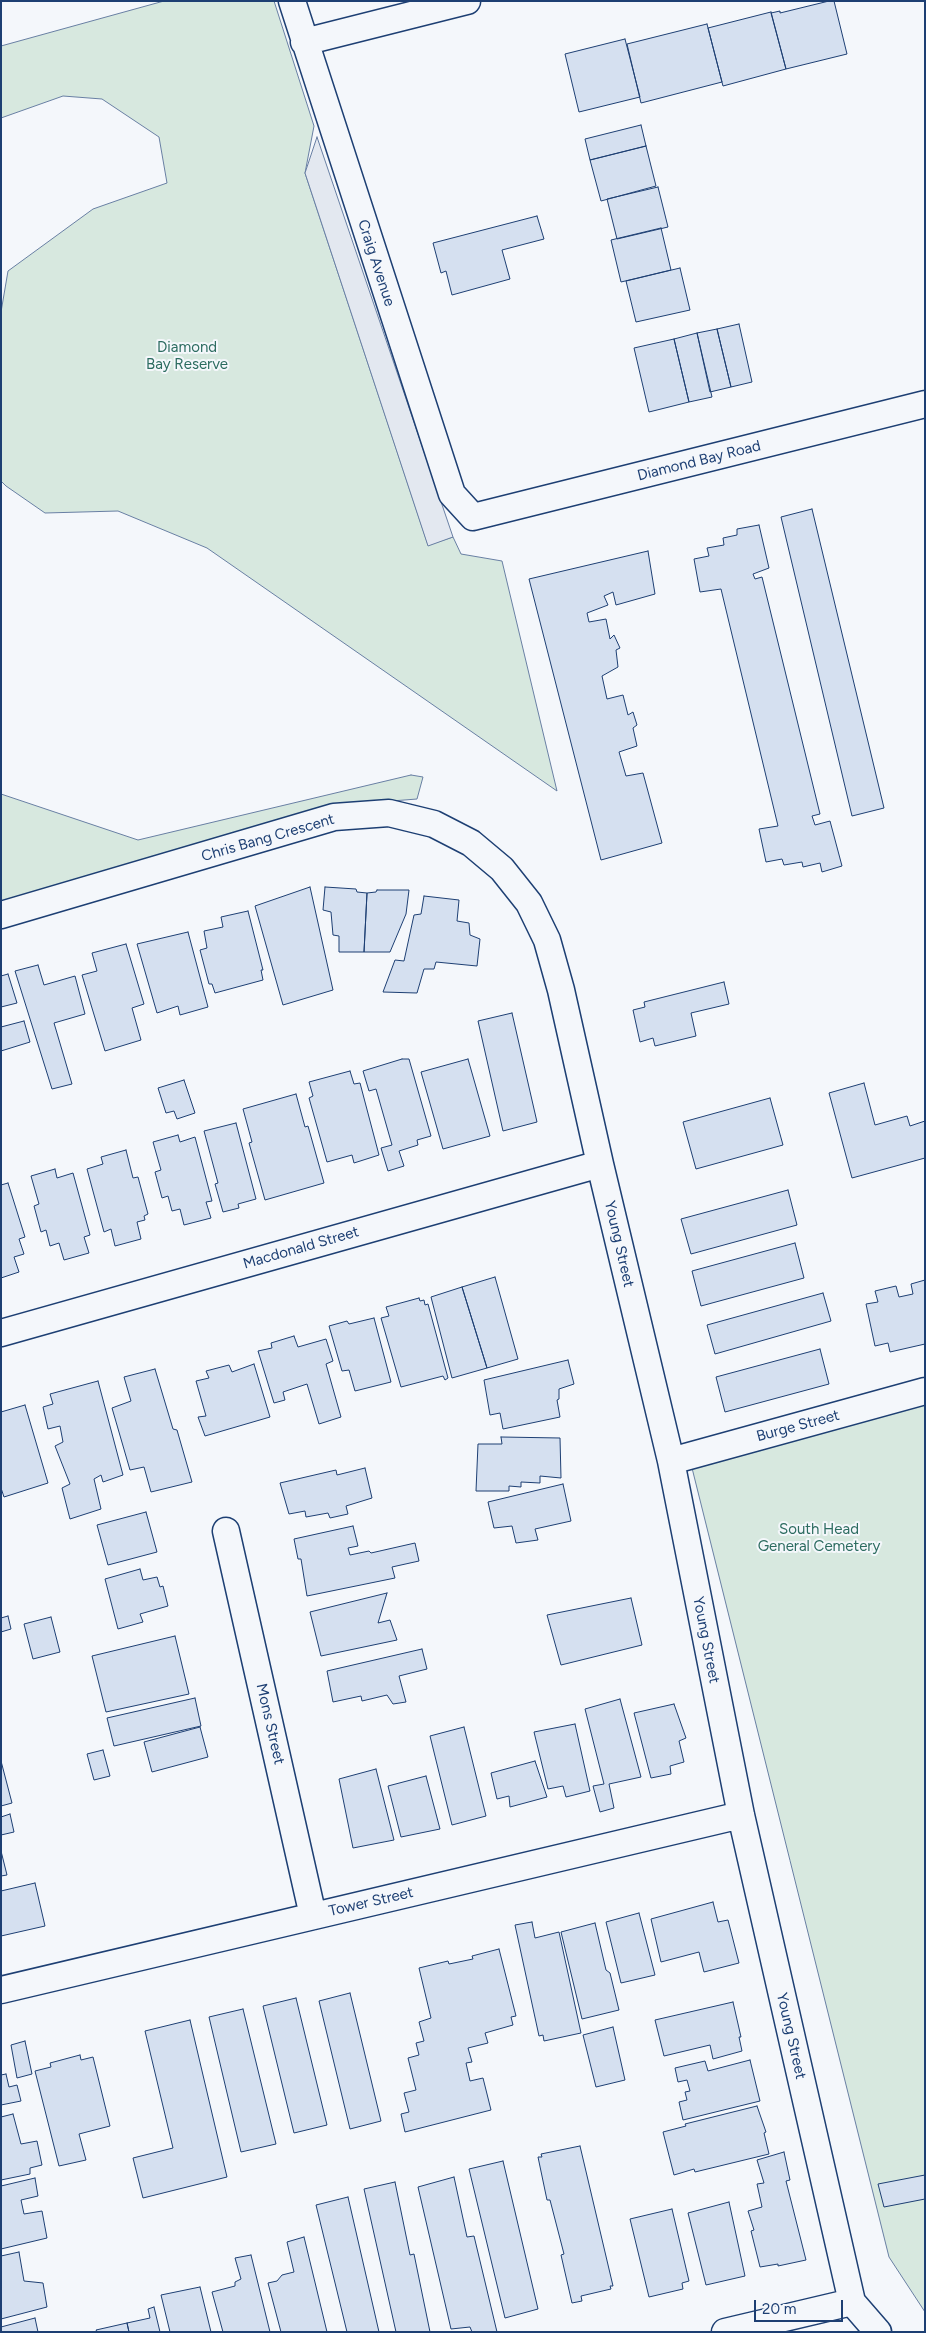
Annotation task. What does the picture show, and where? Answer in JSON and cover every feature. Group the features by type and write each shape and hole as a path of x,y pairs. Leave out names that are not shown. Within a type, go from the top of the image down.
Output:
{"street":[{"name":"Craig Avenue","path":"292,1 452,494 473,517"},
{"path":"304,42 467,1"},
{"name":"Diamond Bay Road","path":"473,517 925,404"},
{"name":"Chris Bang Crescent","path":"1,915 334,817 389,812 434,824 471,843 502,869 529,903 547,940"},
{"name":"Young Street","path":"547,940 561,990 600,1164 671,1461 741,1815 852,2302 878,2332"},
{"name":"Macdonald Street","path":"1,1333 600,1164"},
{"name":"Burge Street","path":"671,1461 925,1391"},
{"name":"Mons Street","path":"226,1531 313,1916"},
{"name":"Tower Street","path":"1,1990 741,1815"},
{"path":"725,2332 852,2302"}],"green space":[{"name":"Diamond Bay Reserve","path":"164,1 274,1 314,126 305,173 428,545 453,537 461,554 502,561 557,791 207,548 118,511 45,513 1,481 1,312 8,271 93,209 167,183 159,137 102,99 63,96 1,118 1,46"},
{"path":"411,775 423,777 417,799 379,802 1,913 1,794 138,840"},
{"name":"South Head General Cemetery","path":"925,1399 925,2312 889,2257 691,1464"}],"shaded area":[{"path":"317,137 453,537 428,546 305,173"}],"building":[{"path":"834,1 847,54 786,69 771,13 780,11 780,13"},
{"path":"771,12 786,69 723,86 708,28"},
{"path":"707,24 722,82 641,103 627,44"},
{"path":"625,39 640,97 579,112 565,54"},
{"path":"641,125 646,146 590,160 585,139"},
{"path":"646,146 656,186 601,201 590,160"},
{"path":"658,187 668,227 617,239 607,199"},
{"path":"537,216 544,239 502,250 510,279 452,295 446,271 441,273 433,243"},
{"path":"661,228 671,270 621,282 611,240"},
{"path":"680,268 690,310 636,322 626,281"},
{"path":"739,324 752,382 731,387 717,329"},
{"path":"717,329 731,387 710,392 697,333"},
{"path":"697,333 712,397 689,402 674,339"},
{"path":"674,339 689,402 649,412 634,348"},
{"path":"812,509 884,808 852,816 781,517"},
{"path":"759,525 769,568 753,574 755,579 762,577 820,814 812,816 815,825 830,821 842,866 822,872 820,863 803,867 802,862 784,865 782,859 766,862 759,829 778,826 721,589 700,592 694,559 709,556 707,548 724,545 723,538 737,535 737,529"},
{"path":"648,551 655,594 616,605 613,592 604,596 608,605 587,613 589,622 606,619 610,639 614,635 620,648 616,650 618,667 602,676 607,699 623,695 628,715 633,712 637,725 633,728 637,746 619,752 626,776 643,773 662,843 601,860 529,579"},
{"path":"310,887 333,990 283,1005 255,906"},
{"path":"325,887 356,889 357,892 367,893 364,952 339,952 339,936 333,935 331,912 323,910"},
{"path":"377,890 409,890 406,914 390,952 364,952 367,893 376,892"},
{"path":"424,896 459,900 457,921 469,923 470,935 480,939 477,966 436,962 434,969 424,969 417,993 383,992 395,960 404,961 414,915 421,914"},
{"path":"248,911 263,970 261,970 263,980 215,993 212,984 209,984 200,950 207,948 204,931 223,927 221,917"},
{"path":"188,932 208,1007 180,1015 178,1006 157,1013 137,944"},
{"path":"126,944 144,1004 132,1008 141,1040 105,1051 82,975 97,971 92,953"},
{"path":"38,965 44,985 75,976 85,1014 54,1023 72,1084 52,1089 15,971"},
{"path":"8,974 17,1003 1,1007 1,976"},
{"path":"724,982 729,1004 691,1013 696,1036 655,1046 653,1038 640,1042 633,1010 645,1007 644,1002"},
{"path":"512,1013 537,1122 503,1131 478,1021"},
{"path":"24,1021 30,1042 1,1051 1,1027"},
{"path":"402,1059 409,1059 431,1136 417,1140 418,1145 399,1151 404,1166 388,1171 381,1148 392,1145 376,1089 369,1091 363,1071"},
{"path":"468,1059 490,1136 443,1149 421,1072"},
{"path":"350,1071 354,1084 360,1083 379,1155 354,1163 352,1155 327,1162 309,1098 313,1096 309,1082"},
{"path":"184,1080 195,1113 177,1119 174,1111 166,1113 158,1088"},
{"path":"864,1083 875,1125 907,1116 910,1126 925,1121 925,1158 852,1178 829,1093"},
{"path":"296,1094 305,1127 308,1126 324,1183 265,1200 249,1143 252,1142 243,1109"},
{"path":"770,1098 783,1145 696,1169 683,1122"},
{"path":"236,1123 256,1199 238,1204 239,1208 223,1212 215,1184 218,1183 204,1131"},
{"path":"178,1135 180,1142 195,1137 212,1201 206,1202 211,1218 184,1225 180,1209 172,1211 168,1196 162,1198 155,1172 161,1170 153,1142"},
{"path":"126,1150 133,1178 138,1177 148,1214 144,1216 145,1220 137,1222 141,1239 115,1246 111,1229 104,1232 87,1169 103,1164 101,1157"},
{"path":"55,1169 57,1178 73,1173 90,1235 84,1237 89,1253 64,1260 59,1243 50,1246 46,1230 41,1232 34,1206 39,1204 31,1176"},
{"path":"8,1183 25,1237 19,1239 24,1254 14,1257 19,1272 1,1278 1,1185"},
{"path":"788,1190 797,1225 691,1254 681,1219"},
{"path":"795,1243 804,1278 701,1306 692,1271"},
{"path":"495,1277 518,1359 487,1368 462,1287"},
{"path":"925,1280 925,1344 890,1352 888,1343 875,1346 866,1304 878,1302 875,1291 896,1286 899,1297 913,1294 911,1284"},
{"path":"462,1287 487,1368 452,1378 431,1297"},
{"path":"823,1293 831,1321 715,1354 707,1325"},
{"path":"419,1298 420,1301 424,1300 425,1305 428,1304 448,1378 445,1380 443,1376 401,1387 381,1318 389,1316 386,1307"},
{"path":"374,1318 391,1382 355,1391 349,1370 342,1371 329,1326 347,1321 349,1324"},
{"path":"294,1336 298,1347 326,1339 333,1361 326,1364 341,1417 319,1424 307,1384 283,1392 285,1400 274,1403 258,1351 272,1348 271,1343"},
{"path":"820,1349 829,1384 725,1412 716,1377"},
{"path":"568,1360 574,1384 559,1389 559,1399 557,1400 560,1417 503,1429 500,1413 490,1415 484,1380"},
{"path":"254,1364 270,1417 205,1436 198,1417 206,1416 196,1381 209,1378 206,1371 229,1365 232,1372"},
{"path":"155,1369 173,1429 177,1430 192,1482 151,1492 144,1467 130,1470 112,1408 131,1401 124,1377"},
{"path":"98,1381 123,1475 103,1482 101,1475 94,1479 101,1509 70,1519 62,1488 70,1484 55,1446 63,1442 60,1426 48,1429 43,1407 53,1404 50,1394"},
{"path":"25,1405 48,1483 4,1497 1,1488 1,1412"},
{"path":"501,1437 560,1438 561,1478 540,1476 540,1483 521,1482 521,1487 509,1486 509,1491 476,1491 478,1444 502,1444"},
{"path":"365,1468 372,1498 346,1506 348,1514 330,1518 328,1513 306,1517 305,1511 289,1514 280,1483 336,1470 337,1475"},
{"path":"563,1484 571,1521 535,1529 538,1540 516,1543 512,1526 494,1528 488,1502"},
{"path":"146,1512 157,1552 108,1565 97,1525"},
{"path":"353,1526 358,1546 348,1548 350,1555 369,1551 371,1553 415,1543 419,1561 392,1567 395,1578 307,1596 301,1559 298,1559 294,1539"},
{"path":"140,1569 143,1580 157,1577 160,1587 163,1586 168,1606 140,1614 143,1622 118,1629 105,1579"},
{"path":"387,1593 378,1623 390,1620 397,1640 321,1656 310,1612"},
{"path":"631,1598 642,1645 561,1665 547,1615"},
{"path":"8,1616 11,1629 1,1632 1,1618"},
{"path":"51,1617 60,1652 33,1659 24,1624"},
{"path":"175,1636 189,1694 106,1712 92,1656"},
{"path":"422,1649 427,1669 399,1676 406,1702 393,1704 387,1695 362,1701 361,1696 333,1702 327,1671"},
{"path":"195,1698 201,1726 114,1746 107,1718"},
{"path":"620,1699 641,1777 609,1784 614,1808 600,1812 593,1786 604,1784 585,1709"},
{"path":"674,1704 686,1738 679,1741 684,1762 670,1766 671,1774 651,1778 634,1713"},
{"path":"575,1724 590,1791 566,1797 563,1786 548,1789 534,1732"},
{"path":"200,1727 208,1757 152,1772 144,1742"},
{"path":"464,1727 486,1816 452,1825 430,1736"},
{"path":"103,1750 110,1776 94,1780 87,1754"},
{"path":"1,1761 12,1803 1,1806"},
{"path":"535,1761 547,1797 510,1807 509,1796 497,1799 491,1773"},
{"path":"376,1769 394,1840 353,1848 339,1779"},
{"path":"426,1776 440,1829 401,1837 388,1786"},
{"path":"10,1814 14,1832 1,1835 1,1817"},
{"path":"1,1851 7,1875 1,1876"},
{"path":"35,1883 45,1926 1,1936 1,1891"},
{"path":"713,1902 718,1922 728,1920 739,1963 704,1972 699,1952 661,1962 651,1919"},
{"path":"639,1913 655,1975 621,1983 606,1922"},
{"path":"532,1922 535,1938 559,1932 581,2033 544,2041 543,2035 539,2036 515,1925"},
{"path":"595,1923 606,1970 610,1973 619,2010 582,2019 561,1932"},
{"path":"499,1949 516,2016 511,2017 513,2025 485,2033 488,2043 468,2048 472,2062 466,2063 470,2081 483,2078 491,2110 405,2132 401,2114 409,2112 404,2093 416,2090 408,2058 419,2055 416,2043 424,2041 419,2022 431,2018 419,1968 448,1961 449,1964 473,1959 472,1956"},
{"path":"350,1993 381,2121 350,2129 319,2001"},
{"path":"296,1998 327,2125 294,2133 263,2006"},
{"path":"733,2002 741,2037 739,2037 742,2051 713,2059 710,2045 664,2056 655,2020"},
{"path":"243,2009 276,2144 241,2152 209,2017"},
{"path":"190,2020 227,2177 143,2198 133,2158 173,2148 145,2031"},
{"path":"613,2027 625,2080 596,2087 583,2035"},
{"path":"25,2041 32,2074 17,2078 11,2045"},
{"path":"80,2055 81,2060 93,2057 110,2126 79,2134 86,2160 59,2166 35,2071 51,2067 50,2063"},
{"path":"750,2060 760,2101 683,2120 679,2102 687,2100 685,2092 690,2091 687,2080 678,2082 675,2068 705,2061 708,2071"},
{"path":"6,2074 9,2087 17,2085 21,2101 1,2105 1,2075"},
{"path":"757,2106 766,2132 764,2133 769,2154 695,2172 694,2169 674,2175 663,2132 686,2126 685,2124"},
{"path":"13,2114 21,2144 37,2141 42,2165 30,2168 30,2174 1,2180 1,2117"},
{"path":"580,2146 613,2286 610,2286 611,2289 581,2296 582,2301 572,2303 561,2255 564,2254 550,2200 547,2200 538,2157 542,2157 541,2154"},
{"path":"784,2152 790,2180 786,2181 806,2260 778,2266 778,2264 760,2267 751,2231 754,2230 748,2211 762,2207 757,2184 764,2183 757,2160"},
{"path":"503,2161 538,2309 505,2318 469,2169"},
{"path":"925,2175 925,2199 884,2207 878,2184"},
{"path":"454,2177 467,2237 474,2236 497,2332 472,2332 470,2327 451,2329 418,2187"},
{"path":"35,2178 38,2196 21,2200 24,2214 42,2211 47,2238 1,2249 1,2186"},
{"path":"395,2182 410,2255 414,2254 430,2332 396,2332 364,2189"},
{"path":"348,2197 379,2332 347,2332 316,2205"},
{"path":"729,2202 745,2276 706,2285 688,2213"},
{"path":"672,2209 689,2281 682,2283 683,2289 649,2297 630,2219"},
{"path":"304,2237 327,2332 281,2332 268,2283 277,2281 282,2275 294,2272 287,2242"},
{"path":"19,2252 24,2281 43,2283 47,2307 1,2319 1,2256"},
{"path":"251,2255 270,2332 223,2332 212,2292 235,2286 235,2282 241,2279 235,2258"},
{"path":"200,2287 211,2332 170,2332 161,2295"},
{"path":"154,2307 160,2332 129,2332 127,2323 150,2318 148,2309"},
{"path":"35,2318 38,2332 1,2332 1,2327"},
{"path":"127,2323 129,2332 97,2332 96,2330"}]}
